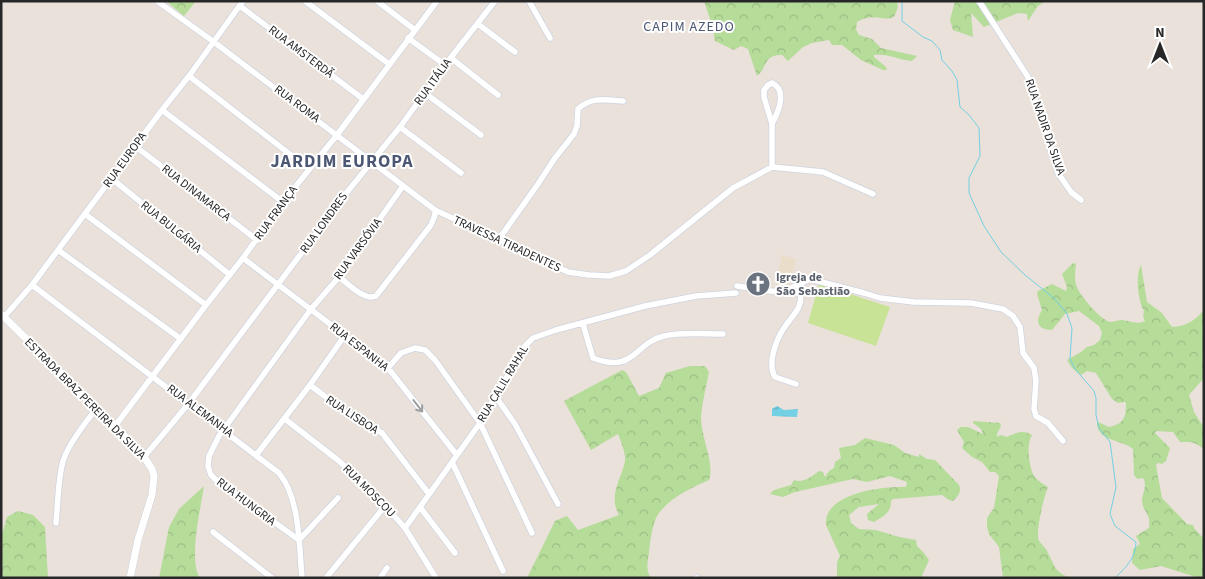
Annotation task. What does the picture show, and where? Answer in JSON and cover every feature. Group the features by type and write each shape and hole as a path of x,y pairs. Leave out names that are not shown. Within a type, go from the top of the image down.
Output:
{"street":[{"name":"RUA ROMA","path":"157,1 435,210"},
{"path":"305,1 389,64"},
{"path":"377,1 415,30"},
{"name":"RUA FRANÇA","path":"115,426 437,1"},
{"name":"RUA ITÁLIA","path":"371,161 400,127 495,1"},
{"path":"529,1 550,38"},
{"name":"RUA NADIR DA SILVA","path":"979,1 1015,54 1028,77 1058,173 1071,192 1081,200"},
{"name":"RUA EUROPA","path":"2,316 32,285 242,3"},
{"name":"RUA AMSTERDÃ","path":"242,3 363,99"},
{"path":"478,24 515,52"},
{"path":"408,38 445,65"},
{"path":"451,58 498,95"},
{"path":"189,76 309,169"},
{"path":"772,124 779,110 780,101 779,89 772,83 764,90 764,97 772,124 772,167 822,172 873,194"},
{"path":"426,93 481,135"},
{"path":"499,238 574,134 577,126 578,109 590,100 623,101"},
{"path":"162,110 283,202"},
{"path":"400,127 461,173"},
{"name":"RUA DINAMARCA","path":"135,146 257,240"},
{"name":"RUA LONDRES","path":"144,457 189,403 371,161"},
{"name":"TRAVESSA TIRADENTES","path":"435,210 499,238 568,272 610,276 626,271 650,255 708,207 743,182 772,167"},
{"name":"RUA BULGÁRIA","path":"111,178 230,275"},
{"name":"RUA VARSÓVIA","path":"223,429 310,309 339,277 403,186"},
{"path":"339,277 366,297 372,298 376,296 431,225 435,210"},
{"path":"85,214 206,305"},
{"path":"58,250 180,339"},
{"name":"RUA ESPANHA","path":"243,258 388,368 456,454"},
{"path":"783,292 810,279 880,298 923,302 971,303 1003,309 1013,316 1020,327 1023,353 1034,368 1036,381 1034,409 1036,416 1048,423 1063,440"},
{"name":"RUA ALEMANHA","path":"32,285 279,472 286,481 293,501 302,578"},
{"path":"737,286 800,293 802,299 798,309 783,330 772,358 774,377 796,384"},
{"name":"RUA CALIL RAHAL","path":"405,528 456,454 480,423 525,346 533,338 556,330 667,301 696,296 736,293"},
{"name":"ESTRADA BRAZ PEREIRA DA SILVA","path":"2,316 115,426 144,457 152,469 154,483 152,495 138,540 130,578"},
{"path":"583,324 593,358 615,362 630,358 663,336 723,334"},
{"path":"257,454 285,419 345,335"},
{"path":"388,368 401,353 409,349 425,350 435,360 480,423 532,533"},
{"name":"RUA LISBOA","path":"310,385 348,414 382,433 429,494"},
{"path":"496,397 524,440 558,504"},
{"path":"56,523 64,459 84,425 97,408"},
{"name":"RUA MOSCOU","path":"285,419 354,474 385,506 405,528 436,578"},
{"name":"RUA HUNGRIA","path":"223,429 209,456 208,466 211,475 298,540"},
{"path":"452,462 503,571"},
{"path":"298,540 338,498"},
{"path":"326,578 385,506"},
{"path":"420,507 455,553"},
{"path":"213,532 272,578"},
{"path":"380,578 387,568"}],"shaded area":[{"path":"782,255 796,259 789,287 775,283"}],"green space":[{"path":"166,1 196,1 184,16"},
{"path":"704,1 897,1 898,7 894,17 863,19 857,22 856,29 859,35 872,39 881,48 917,56 912,61 884,55 874,55 886,67 887,70 883,70 861,60 842,45 832,45 829,40 812,43 803,47 788,61 782,55 771,57 757,76 748,49 741,46 734,50 715,41"},
{"path":"955,1 1046,1 1038,6 1028,21 1027,14 1018,13 984,27 971,13 973,37 953,30 950,20"},
{"path":"1073,263 1076,264 1075,279 1079,291 1096,312 1110,322 1122,320 1137,323 1145,321 1138,288 1138,275 1141,265 1147,302 1162,313 1172,327 1190,322 1204,310 1204,378 1189,395 1194,412 1204,428 1204,449 1192,443 1180,442 1173,432 1156,431 1155,433 1170,448 1166,461 1156,465 1162,498 1187,524 1193,525 1204,539 1204,578 1161,566 1140,570 1132,563 1133,549 1140,544 1136,536 1149,528 1149,519 1142,501 1145,487 1144,481 1143,478 1137,479 1134,475 1133,449 1106,437 1099,430 1097,424 1098,422 1109,427 1121,422 1125,416 1126,403 1118,403 1112,399 1096,373 1087,371 1081,375 1072,368 1067,360 1087,347 1094,345 1100,340 1102,333 1099,326 1079,311 1065,314 1052,330 1040,327 1038,321 1042,310 1037,294 1038,291 1052,284 1066,291 1067,287 1062,274"},
{"path":"819,284 890,307 876,346 808,323"},
{"path":"690,366 705,366 709,372 701,418 709,458 709,480 672,500 660,511 651,535 647,568 651,578 527,578 555,521 567,516 578,530 619,515 616,508 615,494 625,458 618,434 591,450 564,401 622,370 626,372 639,396 659,388 666,373"},
{"path":"973,421 1000,423 1001,426 997,437 1000,435 1007,437 1023,432 1032,435 1030,439 1029,460 1033,474 1035,478 1048,487 1039,523 1039,541 1056,568 1070,578 1003,578 999,547 989,534 987,527 987,518 994,508 999,476 995,472 990,472 982,462 972,457 962,448 964,442 957,430 961,427 968,427 983,434"},
{"path":"865,438 894,445 905,453 919,457 919,454 927,459 935,460 960,487 958,496 953,501 942,495 893,499 884,516 874,522 868,520 867,514 879,504 859,507 849,515 851,523 859,529 876,530 916,540 917,546 929,560 921,578 837,578 837,562 840,556 826,525 828,514 834,505 844,499 870,490 906,487 907,482 890,476 867,482 853,479 795,492 783,497 770,494 774,490 791,485 794,480 804,480 819,471 823,472 825,477 834,468 835,462 841,458 839,448 855,445"},
{"path":"204,486 195,547 195,559 200,578 159,578 169,527 179,509"},
{"path":"18,511 33,515 45,527 48,578 1,578 1,538 7,517"}],"water":[{"path":"777,406 784,410 798,409 797,417 772,416 772,409"}],"waterway":[{"path":"902,1 902,21 923,37 932,41 940,50 942,60 957,80 960,107 979,128 980,156 969,178 969,193 984,226 1001,252 1025,275 1055,299 1067,314 1072,328 1070,359 1075,369 1094,391 1099,428 1110,442 1116,487 1110,514 1115,526 1136,542 1132,558 1115,578"}],"place":[{"name":"Igreja de São Sebastião","path":"758,284"}],"district":[{"name":"CAPIM AZEDO","path":"689,27"},
{"name":"JARDIM EUROPA","path":"342,161"}]}
